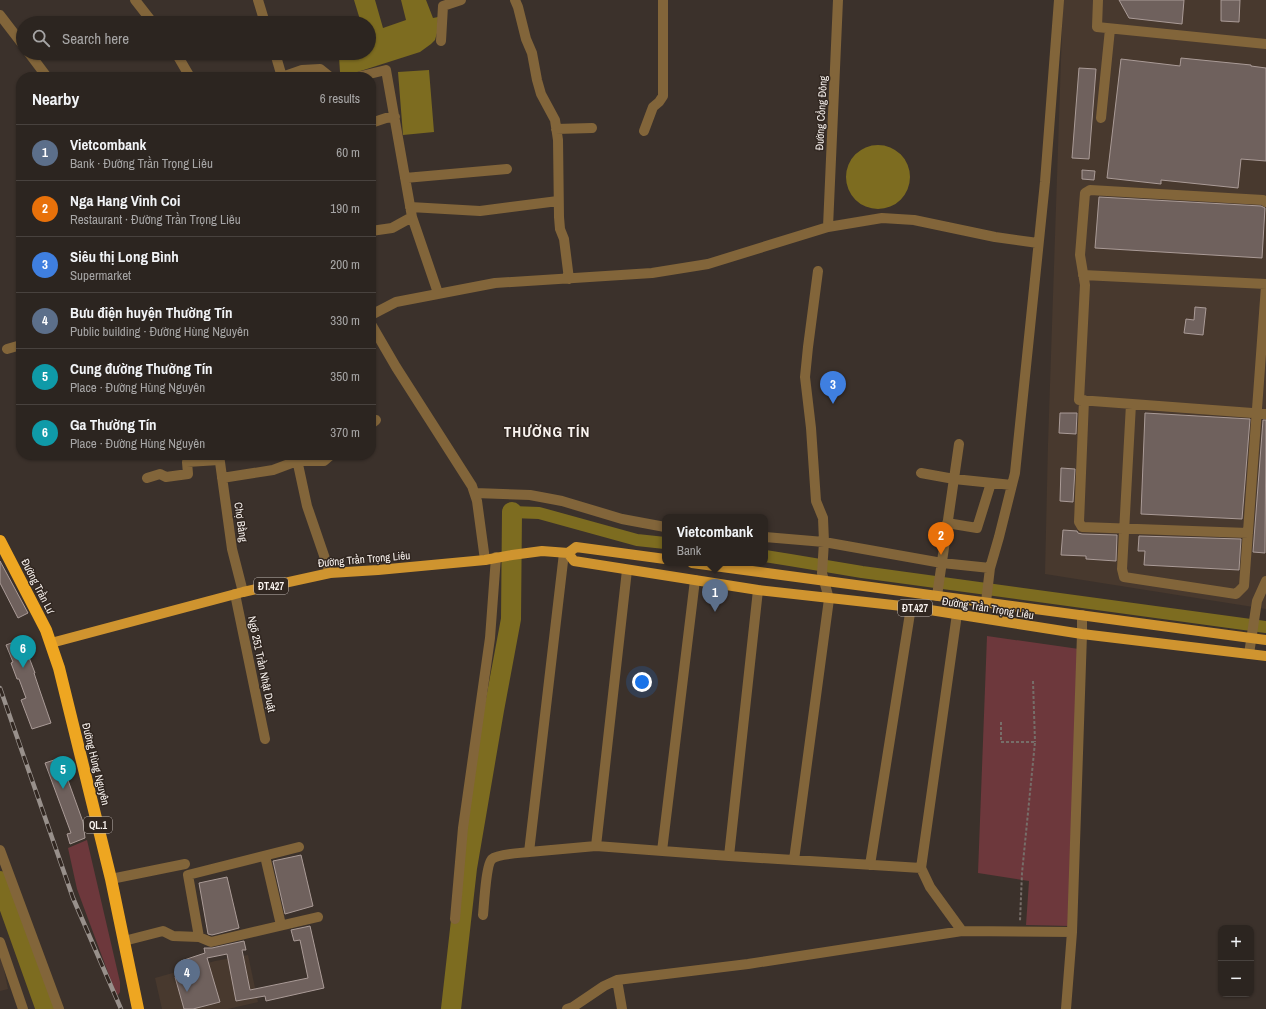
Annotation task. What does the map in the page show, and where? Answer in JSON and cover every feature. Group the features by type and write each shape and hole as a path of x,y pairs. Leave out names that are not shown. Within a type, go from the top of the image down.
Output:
{"highway":[{"name":"Đường Trần Lư","path":"0,541 46,630 51,643"},
{"name":"Đường Hùng Nguyên","path":"51,643 59,668 111,879 138,1009"}],"main road":[{"name":"Đường Trần Trọng Liêu","path":"51,643 239,593 330,573 485,560 496,557 542,551 566,553 576,547 662,559"},
{"name":"Đường Trần Trọng Liêu","path":"566,553 574,561 758,590 957,614 1082,634 1266,656"},
{"name":"Đường Trần Trọng Liêu","path":"720,566 823,577 937,593 986,602 1252,636 1266,640"}],"street":[{"path":"135,0 148,16"},
{"path":"258,0 264,16"},
{"path":"441,41 442,3 461,0"},
{"path":"515,0 526,39 532,53 541,94 555,120 558,140 558,201 560,229 564,239 569,278"},
{"path":"644,131 653,107 662,99 663,96 663,0"},
{"name":"Đường Cổng Đông","path":"828,227 838,0"},
{"path":"986,602 990,569 1000,537 1015,474 1045,182 1059,0"},
{"path":"1098,0 1097,28 1266,44"},
{"path":"0,15 16,36"},
{"path":"1101,118 1110,29"},
{"path":"34,60 43,72"},
{"path":"180,60 187,72"},
{"path":"277,60 281,72"},
{"path":"296,72 302,70 320,69 324,72"},
{"path":"376,72 386,70 411,212 438,293"},
{"path":"376,121 395,117"},
{"path":"556,129 592,128"},
{"path":"405,178 507,169"},
{"path":"1261,414 1080,400 1085,284 1080,255 1085,193 1090,190 1263,200 1266,202"},
{"path":"376,230 392,228 411,212 480,211 558,201"},
{"path":"376,312 396,302 495,283 652,273 708,264 828,227 882,218 914,220 995,237 1038,243"},
{"path":"794,860 829,598 823,577 823,518 816,500 811,428 805,377 818,271"},
{"path":"1083,275 1266,285 1261,414 1248,533 1244,586 1236,594 1124,577 1122,569 1131,404"},
{"path":"376,333 396,367 472,486 477,500 485,560"},
{"path":"7,350 16,347"},
{"path":"1084,400 1079,522 1082,527 1248,533"},
{"path":"937,593 959,444"},
{"path":"147,478 160,474 166,477 188,474 186,462 202,460"},
{"name":"Chợ Bằng","path":"219,460 239,593"},
{"path":"222,478 273,470 293,460"},
{"path":"297,460 307,506 330,573"},
{"path":"315,460 325,460"},
{"path":"921,474 1012,485"},
{"path":"947,523 977,528 991,483"},
{"path":"475,493 530,495 562,501 622,519 662,527"},
{"path":"768,537 824,544 942,563 990,569"},
{"path":"529,852 566,553"},
{"path":"455,919 462,828 490,638 496,557"},
{"path":"596,846 627,570"},
{"path":"662,851 695,580"},
{"path":"1249,654 1257,601 1266,581"},
{"path":"729,856 758,590"},
{"name":"Ngõ 251 Trần Nhật Duật","path":"239,593 265,739"},
{"path":"870,865 910,608"},
{"path":"957,614 921,868 930,887 962,931"},
{"path":"1066,1009 1072,932 1082,615"},
{"path":"483,915 488,870 492,859 529,852 596,846 921,868"},
{"path":"199,937 188,875 299,847"},
{"path":"0,850 59,1009"},
{"path":"266,856 281,925"},
{"path":"111,879 185,864"},
{"path":"124,942 163,931 173,936 199,937 211,942 318,917"},
{"path":"567,1009 573,1007 604,986 618,980 748,964 962,931 1072,932"},
{"path":"0,942 23,1009"},
{"path":"618,980 622,1009"}],"path":[{"path":"1020,932 1022,873 1035,742 1033,681"},
{"path":"1000,722 1001,742 1035,742"}],"shaded area":[{"path":"354,0 375,0 383,28 406,20 401,0 426,0 433,18 438,17 437,33 435,40 420,52 357,72 340,72 339,60 376,60 376,16 359,16"},
{"path":"1063,0 1266,0 1266,609 1045,574"},
{"path":"429,70 434,132 403,135 398,72"},
{"path":"878,145 896,151 904,159 910,177 904,195 896,203 878,209 860,203 852,195 846,177 852,159 860,151"},
{"path":"987,636 1086,650 1070,926 1026,925 1029,881 978,873"},
{"path":"87,840 120,982 120,992 118,995 115,993 77,889 68,848"},
{"path":"0,951 8,989 0,991"},
{"path":"248,955 258,1002 228,1009 162,1009 155,978 215,961"}],"building":[{"path":"1119,0 1184,0 1182,24 1129,18"},
{"path":"1221,0 1240,0 1239,22 1221,21"},
{"path":"1181,58 1251,65 1266,68 1266,161 1241,159 1238,188 1161,180 1161,184 1107,178 1121,59 1180,66"},
{"path":"1079,68 1096,69 1089,159 1072,158"},
{"path":"1082,170 1095,171 1094,180 1082,179"},
{"path":"1099,197 1261,206 1265,208 1262,258 1095,248"},
{"path":"1195,307 1206,308 1203,335 1184,333 1186,319 1194,320"},
{"path":"1060,413 1077,413 1076,434 1059,433"},
{"path":"1145,413 1250,419 1242,519 1141,514"},
{"path":"1263,420 1266,420 1265,553 1253,552"},
{"path":"1061,468 1075,469 1073,502 1060,501"},
{"path":"1063,530 1077,531 1078,533 1082,534 1117,535 1116,561 1086,559 1086,556 1061,555"},
{"path":"1139,536 1241,539 1239,570 1144,565 1145,551 1138,551"},
{"path":"0,561 28,613 18,618 0,583"},
{"path":"22,639 51,723 32,729 21,700 26,698 19,679 17,679 11,663 13,662 6,645"},
{"path":"60,758 83,822 85,838 70,844 67,834 71,833 45,763"},
{"path":"301,855 313,906 285,914 273,861"},
{"path":"227,877 239,928 212,935 208,934 199,883"},
{"path":"310,926 324,988 266,1001 265,996 236,1001 227,954 207,958 220,1002 193,1009 184,1009 175,977 185,974 181,961 205,953 204,948 212,948 244,941 246,950 242,950 250,990 308,978 300,940 294,941 291,930"}],"waterway":[{"path":"512,512 539,513 637,540 662,543"},
{"path":"451,1009 467,868 511,619 512,512"},
{"path":"768,556 862,572 1266,627"},
{"path":"0,881 45,1007"}],"railway":[{"path":"0,688 73,898 121,1009"}],"place":[{"name":"Siêu thị Long Bình","path":"833,404"},
{"name":"Nga Hang Vinh Coi","path":"941,555"},
{"name":"Vietcombank","path":"715,612"},
{"name":"Ga Thường Tín","path":"23,668"},
{"name":"Cung đường Thường Tín","path":"63,789"},
{"name":"Bưu điện huyện Thường Tín","path":"187,992"}],"district":[{"name":"THƯỜNG TÍN","path":"547,432"}]}
